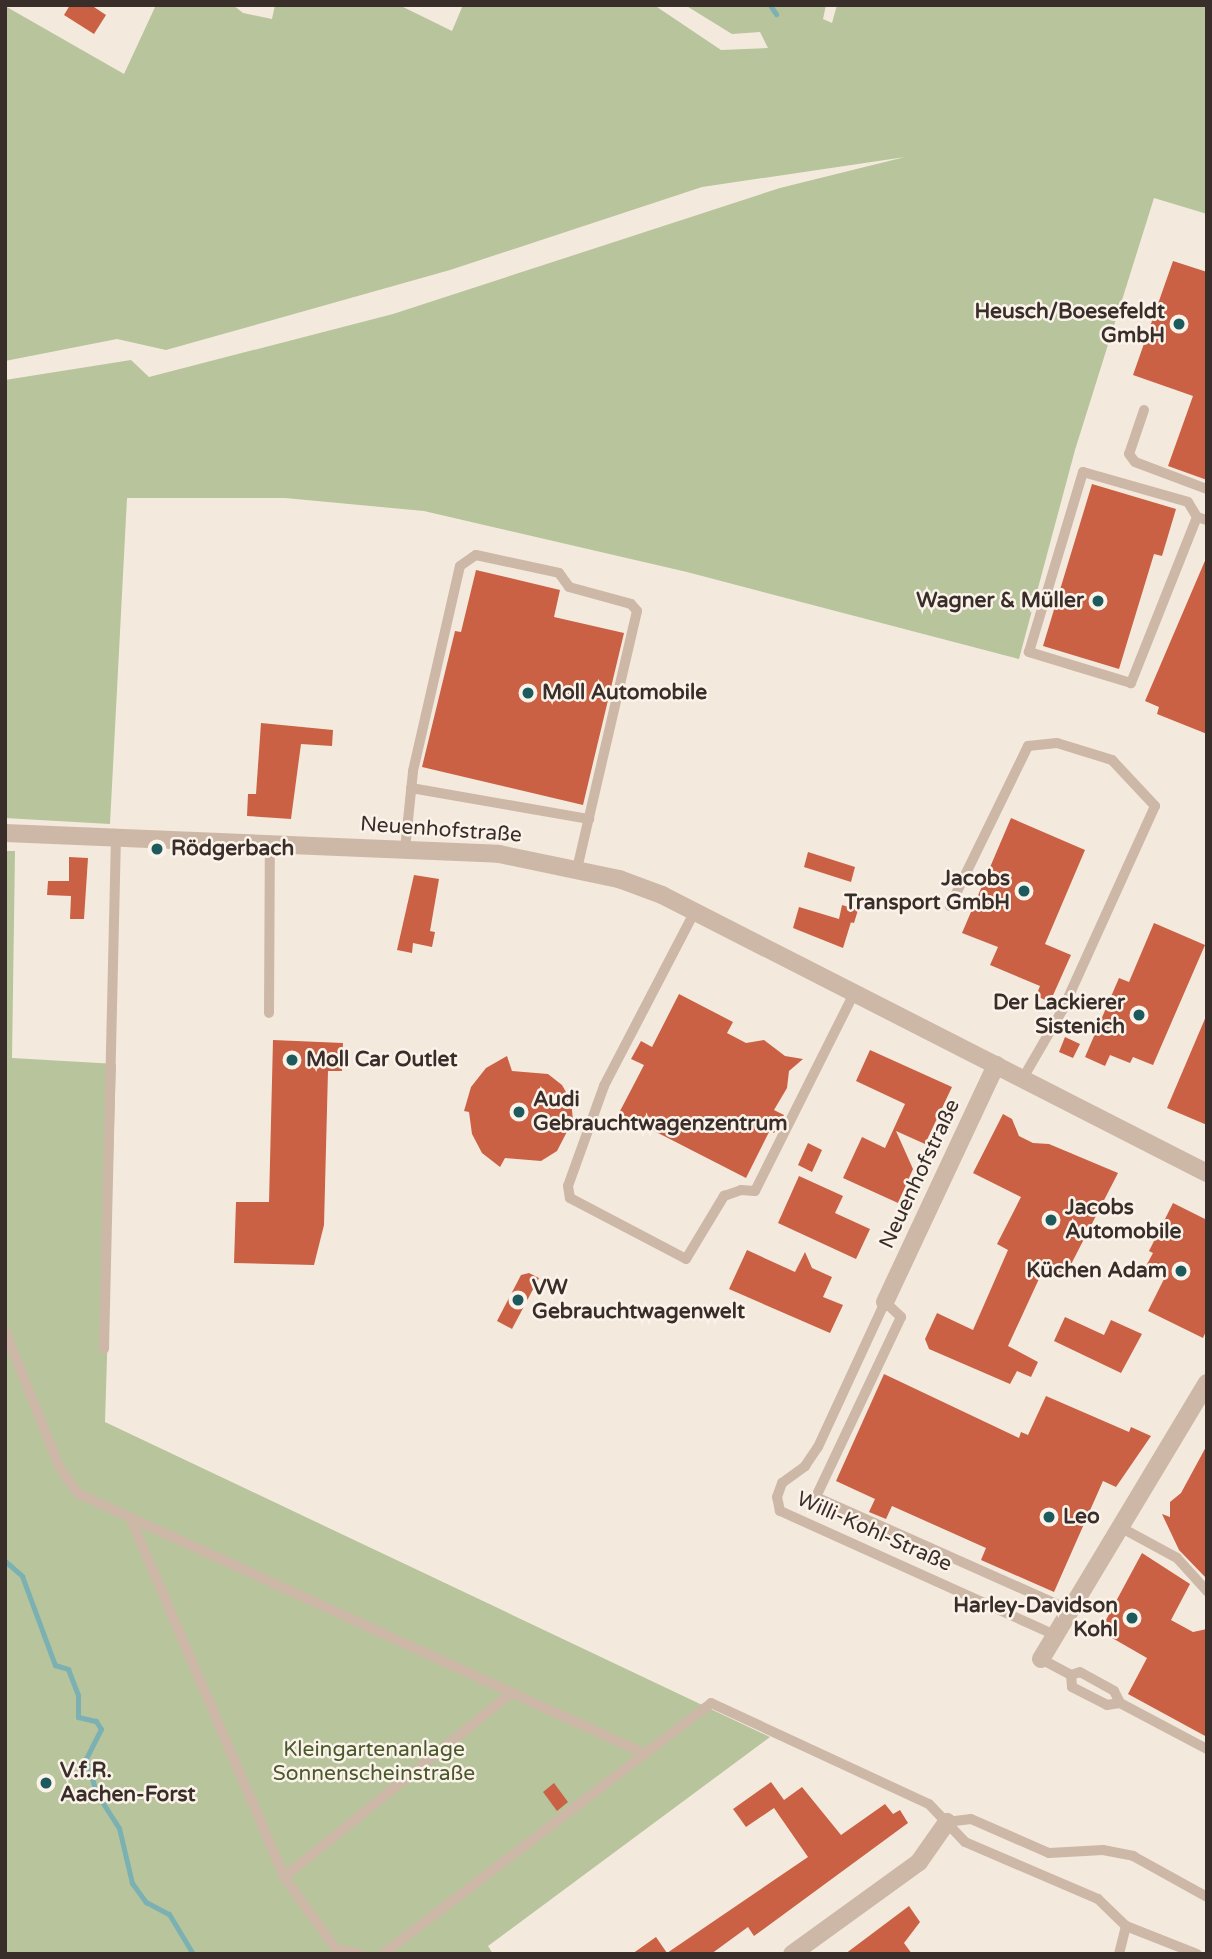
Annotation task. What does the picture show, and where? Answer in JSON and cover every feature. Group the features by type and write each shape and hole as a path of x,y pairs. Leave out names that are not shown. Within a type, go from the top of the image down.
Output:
{"street":[{"name":"Neuenhofstraße","path":"5,832 499,854 577,869 630,883 695,911 1207,1173"},
{"name":"Neuenhofstraße","path":"885,1302 996,1065"},
{"path":"1041,1659 1207,1383"},
{"path":"792,1954 919,1862 947,1822"}],"lane":[{"path":"1144,410 1129,454 1135,462 1207,489"},
{"path":"1083,472 1188,502 1202,519 1131,683 1029,652 1083,472"},
{"path":"405,849 411,788 460,566 476,555 559,573 569,587 631,604 637,611 577,869"},
{"path":"950,906 1028,746 1057,743 1112,761 1155,806 1063,1009 1023,1078"},
{"path":"411,788 589,819"},
{"path":"104,1349 116,837"},
{"path":"269,1013 270,843"},
{"path":"695,911 604,1086 568,1186 570,1198 686,1259 724,1196 741,1190 755,1191 854,993"},
{"path":"885,1302 901,1317 816,1497 1070,1610"},
{"name":"Willi-Kohl-Straße","path":"885,1302 818,1447 805,1466 782,1483 777,1497 780,1511 1055,1635"},
{"path":"5,1331 59,1466 77,1493 643,1753"},
{"path":"130,1517 284,1877 336,1949 359,1954"},
{"path":"1120,1527 1177,1558 1207,1591"},
{"path":"1041,1659 1071,1675 1080,1672 1114,1691 1120,1703 1207,1749"},
{"path":"1071,1675 1072,1686 1107,1705 1120,1703"},
{"path":"284,1877 511,1693"},
{"path":"383,1954 711,1703 929,1804 965,1842 1098,1899 1126,1926 1197,1954"},
{"path":"947,1822 971,1819 1049,1853 1103,1850 1133,1856 1207,1897"},
{"path":"1119,1954 1126,1926"}],"green space":[{"path":"156,5 233,5 243,13 272,19 275,5 399,5 452,31 463,5 654,5 721,50 768,48 760,32 732,34 685,5 826,5 823,19 832,23 837,5 1207,5 1207,214 1154,198 1075,450 1019,659 687,572 424,511 285,498 127,498 110,824 5,818 5,380 131,360 149,377 393,314 780,188 905,157 702,187 450,270 166,350 117,339 5,361 5,6 124,74"},
{"name":"Kleingartenanlage Sonnenscheinstraße","path":"5,851 15,851 12,1058 116,1064 105,1422 770,1737 488,1946 493,1954 5,1954"}],"building":[{"path":"70,5 91,5 106,15 94,34 64,15"},
{"name":"Heusch/Boesefeldt GmbH","path":"1173,261 1207,272 1207,480 1168,466 1193,396 1133,375"},
{"name":"Wagner & Müller","path":"1092,484 1176,509 1162,556 1154,554 1119,669 1043,646"},
{"path":"1207,556 1207,734 1157,714 1159,707 1145,701"},
{"name":"Moll Automobile","path":"476,570 560,590 554,617 624,633 583,805 422,767 455,631 461,632"},
{"path":"261,723 333,730 332,746 301,744 291,819 247,816 248,794 256,794"},
{"name":"Jacobs Transport GmbH","path":"1011,818 1085,850 1045,944 1071,955 1050,1002 1036,996 1040,986 990,965 998,947 962,933"},
{"path":"808,852 855,867 851,882 804,867"},
{"path":"69,857 88,858 84,919 70,919 71,896 47,895 48,881 69,881"},
{"path":"414,875 439,879 430,931 435,932 432,947 413,943 412,953 397,950"},
{"path":"842,905 858,910 854,923 851,922 843,948 793,928 799,907 839,919"},
{"name":"Der Lackierer Sistenich","path":"1154,923 1205,945 1153,1065 1133,1057 1130,1063 1110,1055 1105,1066 1085,1057 1119,978 1129,982"},
{"path":"679,994 733,1022 727,1033 746,1043 764,1040 785,1056 803,1059 789,1071 787,1088 774,1110 784,1115 774,1133 770,1130 746,1178 619,1113 644,1065 631,1059 641,1041 652,1047"},
{"path":"1207,1014 1207,1125 1167,1108"},
{"path":"1065,1037 1080,1044 1073,1058 1059,1052"},
{"path":"273,1040 343,1043 342,1071 328,1071 324,1225 314,1265 234,1263 236,1202 269,1202"},
{"path":"870,1050 952,1087 925,1144 896,1131 913,1169 898,1203 843,1178 862,1137 885,1148 905,1104 856,1081"},
{"name":"Audi Gebrauchtwagenzentrum","path":"507,1056 512,1071 548,1074 562,1085 571,1101 573,1120 557,1151 541,1161 505,1158 500,1167 482,1153 472,1134 469,1112 464,1111 471,1087 486,1068"},
{"name":"Jacobs Automobile","path":"1003,1114 1012,1119 1019,1136 1033,1143 1049,1144 1118,1173 1064,1278 1044,1268 1008,1346 1038,1362 1031,1377 1017,1371 1010,1384 929,1349 925,1339 937,1313 973,1330 1008,1250 997,1244 1021,1197 973,1173"},
{"path":"808,1143 822,1150 812,1172 798,1165"},
{"path":"799,1176 843,1196 835,1213 870,1229 856,1259 778,1223"},
{"name":"Küchen Adam","path":"1173,1203 1207,1220 1207,1329 1203,1338 1148,1311 1166,1275 1146,1266 1153,1253 1149,1251"},
{"path":"747,1250 795,1272 805,1252 812,1268 832,1277 823,1297 843,1305 830,1333 729,1289"},
{"name":"VW Gebrauchtwagenwelt","path":"529,1273 539,1278 512,1329 497,1321 521,1275"},
{"path":"1065,1317 1104,1335 1111,1320 1142,1334 1121,1373 1054,1341"},
{"path":"884,1374 1019,1438 1021,1432 1028,1435 1046,1396 1129,1432 1131,1427 1151,1436 1116,1487 1103,1481 1054,1592 981,1560 986,1548 892,1506 886,1519 869,1512 875,1499 836,1481"},
{"path":"1207,1445 1207,1579 1179,1550 1162,1514 1170,1517 1170,1502 1181,1493"},
{"path":"1142,1553 1190,1584 1171,1620 1193,1632 1207,1629 1207,1737 1128,1694 1147,1658 1100,1631"},
{"path":"771,1782 784,1800 802,1787 841,1835 885,1804 893,1814 900,1810 908,1823 754,1936 748,1927 711,1954 632,1954 656,1937 667,1953 808,1857 774,1808 746,1827 733,1809"},
{"path":"554,1783 568,1802 557,1811 543,1792"},
{"path":"909,1906 920,1922 904,1943 912,1954 845,1954"}],"waterway":[{"path":"770,5 776,14"},
{"name":"Rödgerbach","path":"5,1561 22,1576 55,1665 68,1669 78,1695 78,1717 96,1721 101,1729 86,1759 97,1794 119,1828 132,1883 146,1902 169,1914 193,1954"}],"place":[{"name":"Heusch/Boesefeldt GmbH","path":"1179,324"},
{"name":"Wagner & Müller","path":"1098,601"},
{"name":"Moll Automobile","path":"528,693"},
{"name":"Rödgerbach","path":"157,849"},
{"name":"Jacobs Transport GmbH","path":"1024,891"},
{"name":"Der Lackierer Sistenich","path":"1139,1015"},
{"name":"Moll Car Outlet","path":"292,1060"},
{"name":"Audi Gebrauchtwagenzentrum","path":"519,1112"},
{"name":"Jacobs Automobile","path":"1051,1220"},
{"name":"Küchen Adam","path":"1181,1271"},
{"name":"VW Gebrauchtwagenwelt","path":"518,1300"},
{"name":"Leo","path":"1049,1517"},
{"name":"Harley-Davidson Kohl","path":"1132,1618"},
{"name":"V.f.R. Aachen-Forst","path":"46,1783"}]}
